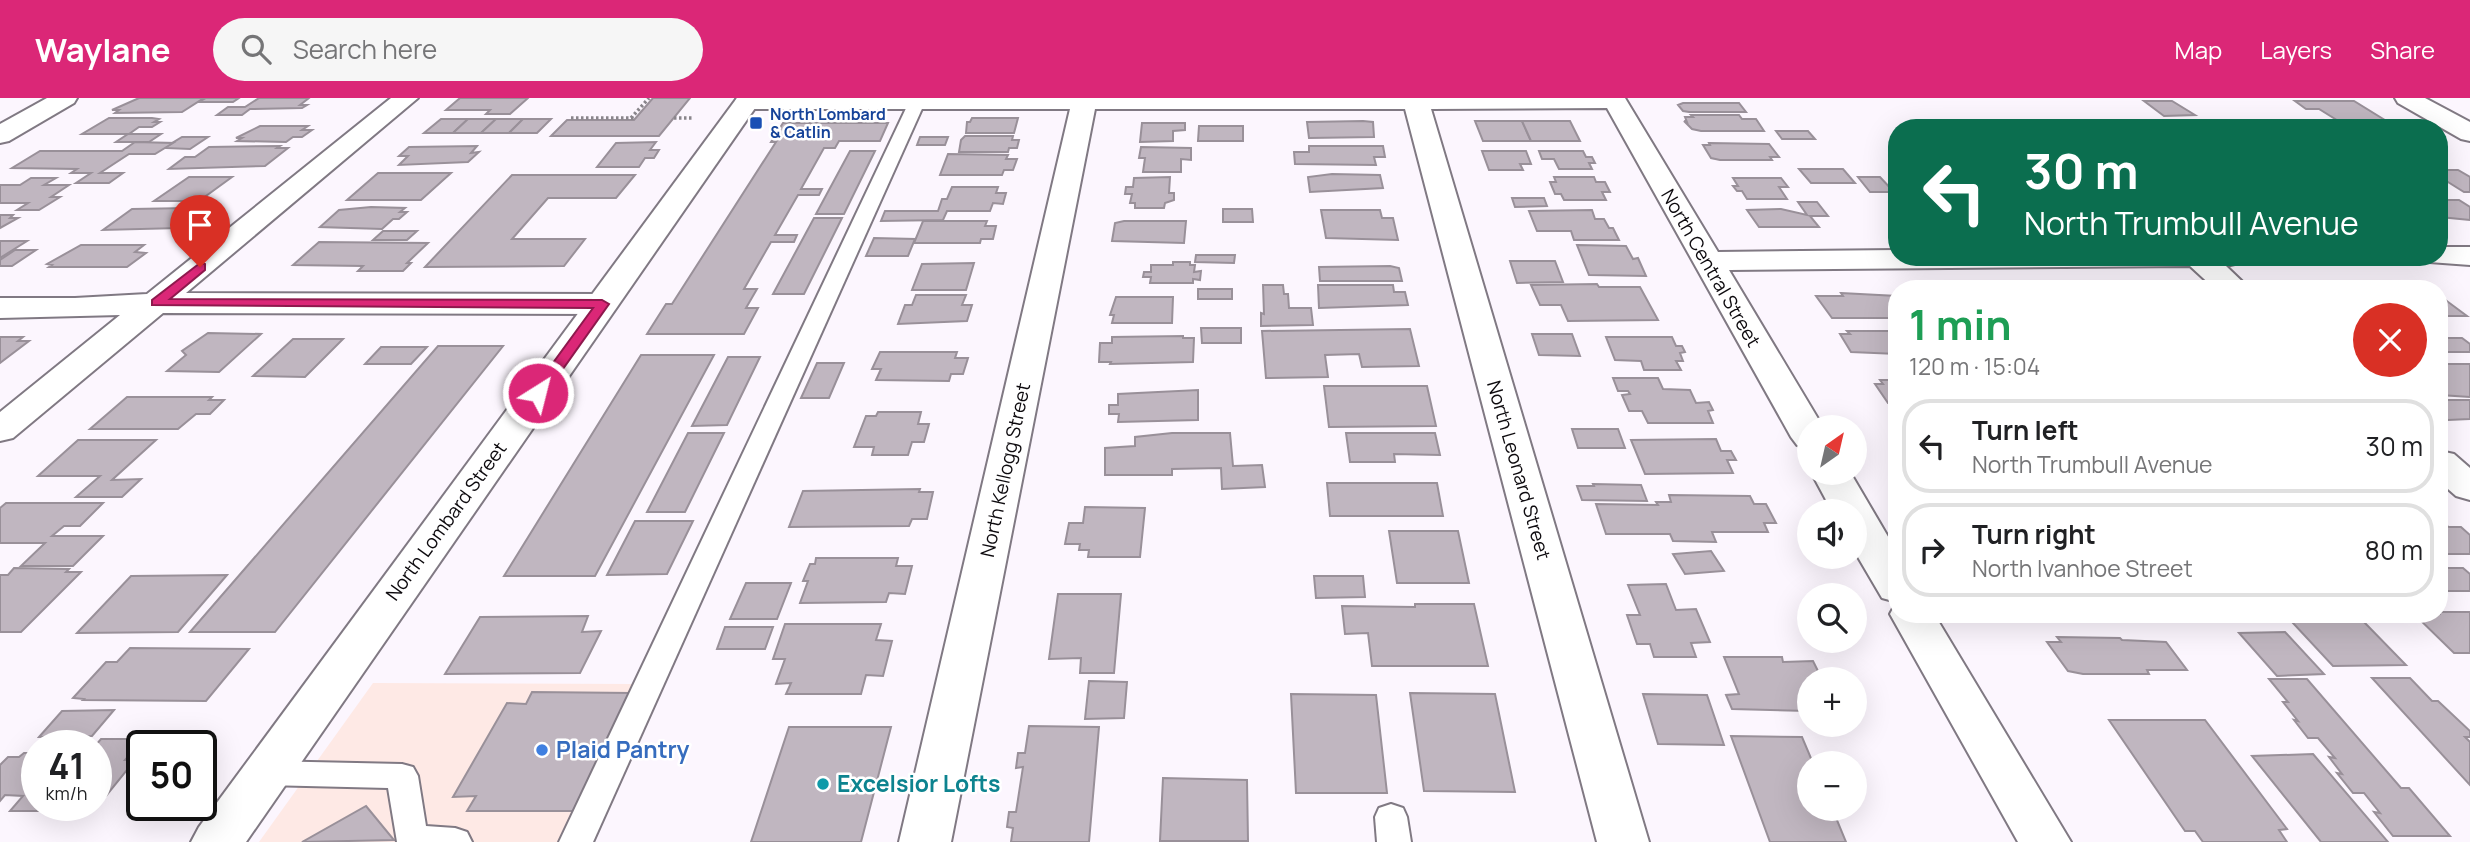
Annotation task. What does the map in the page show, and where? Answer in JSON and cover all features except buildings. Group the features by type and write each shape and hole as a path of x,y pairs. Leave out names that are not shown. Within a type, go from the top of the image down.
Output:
{"street":[{"path":"0,135 65,98"},
{"path":"0,430 406,98"},
{"path":"2407,98 2445,119"},
{"name":"North Leonard Street","path":"1415,99 1623,842"},
{"path":"749,100 917,102 1613,99"},
{"name":"North Central Street","path":"1613,99 1797,415"},
{"name":"North Lombard Street","path":"217,842 749,100"},
{"name":"North Kellogg Street","path":"925,842 1085,100"},
{"path":"2448,121 2470,133"},
{"path":"2448,256 2470,256"},
{"path":"1707,261 1888,260"},
{"path":"2207,266 2224,280"},
{"path":"0,308 75,308 156,303 602,304"},
{"path":"2448,470 2470,488"},
{"path":"1867,537 1888,573"},
{"path":"1917,623 2045,842"}],"lane":[{"path":"576,842 917,102"},
{"path":"265,773 402,776 412,839 455,842"}],"path":[{"path":"571,118 633,118 649,98"},
{"path":"674,118 699,118"}],"shaded area":[{"path":"373,683 635,684 560,842 259,842"}],"place":[{"name":"North Lombard & Catlin","path":"756,123"},
{"name":"Plaid Pantry","path":"542,750"},
{"name":"Excelsior Lofts","path":"823,784"}],"route":[{"path":"200,267 156,303 602,304 538,393"}]}
